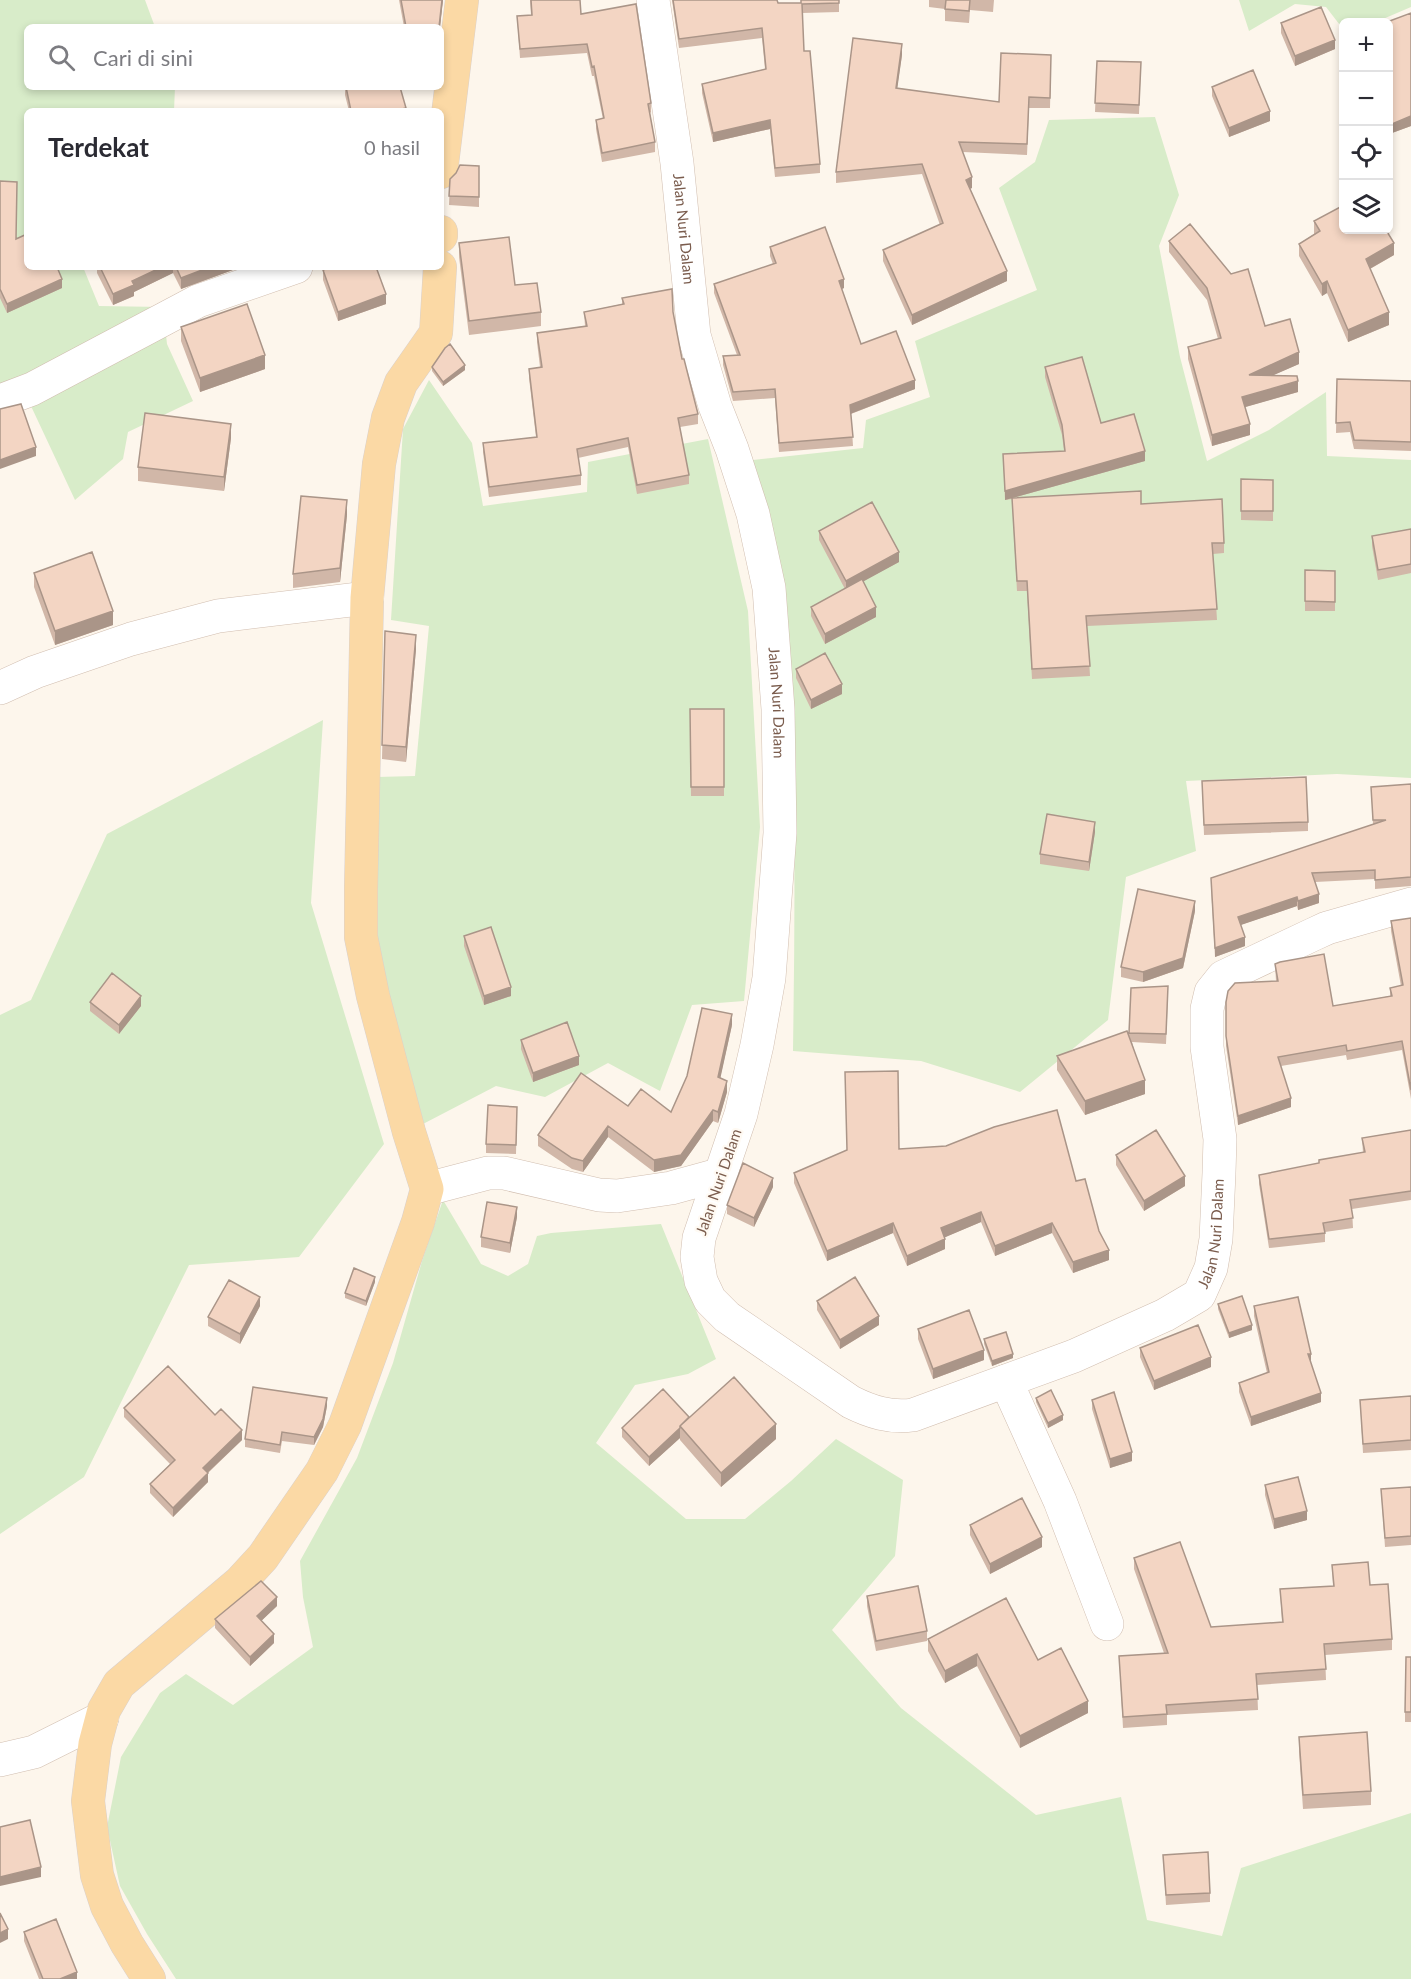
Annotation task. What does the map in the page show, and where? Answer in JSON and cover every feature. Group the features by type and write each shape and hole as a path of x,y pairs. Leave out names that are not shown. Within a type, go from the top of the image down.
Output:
{"main road":[{"path":"444,147 462,0"},
{"path":"149,1979 107,1906 97,1875 88,1801 95,1744 104,1710 119,1684 240,1582 263,1557 322,1471 345,1425 418,1222 427,1189 409,1132 373,996 361,937 368,598 379,464 388,418 401,383 436,333 440,270"}],"street":[{"name":"Jalan Nuri Dalam","path":"653,0 677,163 694,335 715,406 732,448 753,514 769,588 778,709 780,833 769,978 741,1114 699,1238 696,1263 710,1300 727,1317 850,1402 886,1416 913,1415 1074,1356 1165,1315 1199,1295 1211,1268 1216,1239 1220,1139 1207,1047 1207,1009 1211,992 1223,976 1327,928 1411,904"},
{"path":"0,401 32,389 198,302 288,270"},
{"path":"0,688 35,672 131,639 218,616 368,598"},
{"path":"427,1189 488,1173 504,1173 599,1195 617,1196 671,1188 722,1174"},
{"path":"1006,1380 1060,1501 1107,1623"},
{"path":"0,1760 34,1752 102,1718"}],"green space":[{"path":"0,0 145,0 154,24 24,24 24,90 175,90 174,108 24,108 24,270 84,270 99,306 163,307 167,344 193,401 128,432 123,459 75,500 23,389 0,386"},
{"path":"1239,0 1411,0 1411,7 1385,18 1339,18 1339,24 1326,7 1295,4 1249,31"},
{"path":"1155,117 1179,195 1159,246 1180,357 1207,461 1269,430 1326,392 1327,456 1411,460 1411,778 1337,774 1186,781 1196,851 1126,877 1108,1020 1020,1092 921,1061 793,1051 794,818 789,701 777,569 753,460 863,448 866,420 930,397 915,341 1037,290 999,188 1035,162 1049,120"},
{"path":"429,380 472,443 483,506 587,492 588,462 708,439 748,611 760,827 744,1001 692,1005 660,1091 608,1063 545,1097 496,1086 423,1124 415,1101 376,939 377,777 415,776 429,626 391,620 403,429"},
{"path":"323,720 311,903 384,1144 299,1257 189,1265 84,1477 0,1534 0,1015 31,1000 107,834"},
{"path":"443,1200 481,1264 508,1276 528,1264 537,1236 661,1224 716,1359 688,1374 635,1385 596,1443 686,1519 745,1519 791,1481 836,1439 903,1480 895,1556 832,1630 901,1708 1036,1815 1121,1797 1147,1920 1222,1936 1241,1868 1411,1813 1411,1979 176,1979 120,1886 107,1827 121,1757 160,1693 186,1674 233,1705 313,1647 303,1597 300,1561 357,1458 393,1363 422,1261"}],"building":[{"path":"401,0 442,0 439,24 405,24"},
{"path":"531,0 580,0 581,14 636,4 655,142 602,153 596,120 604,118 594,66 592,67 587,44 520,49 517,16 532,15"},
{"path":"673,0 777,0 778,3 801,3 801,0 839,0 839,3 802,4 804,51 810,51 820,164 775,168 770,120 713,133 702,84 766,69 762,28 679,39"},
{"path":"946,0 970,0 969,11 945,9"},
{"path":"1321,7 1335,40 1295,56 1281,23"},
{"path":"1411,13 1411,116 1393,124 1393,72 1393,20"},
{"path":"853,38 902,44 896,88 999,102 1001,53 1051,55 1050,98 1029,97 1027,144 959,142 972,177 966,180 1007,271 912,315 883,250 943,223 922,164 836,172"},
{"path":"1097,61 1141,62 1139,105 1095,103"},
{"path":"1253,70 1270,111 1229,128 1212,87"},
{"path":"347,90 401,90 406,108 350,108"},
{"path":"460,165 479,166 479,197 449,196 450,179"},
{"path":"0,181 17,182 16,239 24,235 24,270 58,270 62,279 7,304 0,289"},
{"path":"1339,208 1339,234 1388,234 1394,243 1366,259 1389,312 1348,330 1327,281 1322,284 1299,244 1320,231 1314,221"},
{"path":"1190,224 1231,274 1248,269 1265,326 1290,319 1299,352 1249,375 1297,376 1298,381 1242,397 1250,424 1212,435 1188,347 1221,338 1207,288 1169,241"},
{"path":"825,227 844,279 839,281 861,344 896,331 915,380 850,405 853,437 779,443 775,389 733,392 723,356 740,355 714,284 776,263 770,247"},
{"path":"509,237 515,285 537,283 541,312 469,321 459,243"},
{"path":"101,270 156,270 132,281 134,285 113,294"},
{"path":"177,270 202,270 181,278"},
{"path":"323,270 377,270 386,294 338,312"},
{"path":"672,289 673,312 682,359 684,359 698,414 678,418 689,475 637,485 628,438 577,449 581,475 489,487 483,443 537,437 529,369 542,367 537,333 587,326 584,312 624,304 622,298"},
{"path":"247,304 265,355 200,378 181,327"},
{"path":"450,344 465,365 443,382 432,367"},
{"path":"1082,357 1101,423 1134,414 1145,451 1005,491 1003,454 1065,451 1062,425 1045,367"},
{"path":"1337,379 1411,381 1411,442 1354,440 1350,422 1336,423"},
{"path":"21,404 36,447 0,460 0,409"},
{"path":"145,413 231,424 224,477 138,467"},
{"path":"1241,479 1273,480 1273,511 1241,511"},
{"path":"1141,491 1141,504 1222,499 1224,543 1212,543 1217,609 1086,616 1090,666 1032,669 1027,581 1017,581 1012,498"},
{"path":"301,496 347,500 340,568 293,574"},
{"path":"872,502 899,552 846,581 819,531"},
{"path":"1411,529 1411,564 1378,570 1372,536"},
{"path":"92,552 113,611 55,631 34,573"},
{"path":"1305,570 1335,571 1335,602 1305,601"},
{"path":"862,579 876,607 825,634 811,607"},
{"path":"385,631 416,635 406,747 382,745"},
{"path":"825,653 842,684 811,700 796,669"},
{"path":"690,709 724,709 724,787 691,787"},
{"path":"1306,777 1308,822 1204,825 1202,781"},
{"path":"1411,784 1411,877 1375,880 1375,870 1312,873 1319,894 1298,901 1297,897 1238,917 1245,937 1215,948 1211,878 1386,820 1373,820 1371,787"},
{"path":"1047,814 1095,822 1089,862 1040,854"},
{"path":"1138,889 1195,901 1183,958 1143,972 1121,967"},
{"path":"1411,918 1411,1090 1402,1041 1347,1051 1346,1045 1278,1057 1291,1098 1238,1116 1226,1036 1228,991 1235,983 1278,981 1275,964 1324,954 1333,1006 1392,996 1390,988 1403,985 1391,921"},
{"path":"491,927 511,987 484,996 464,936"},
{"path":"112,973 141,996 119,1025 90,1002"},
{"path":"1168,986 1166,1034 1129,1033 1131,988"},
{"path":"702,1008 732,1014 718,1077 727,1081 718,1112 713,1110 681,1155 654,1160 608,1126 583,1161 572,1158 538,1135 581,1073 628,1106 641,1089 671,1112 687,1076"},
{"path":"567,1022 579,1056 533,1073 521,1040"},
{"path":"1127,1031 1145,1080 1085,1101 1057,1056"},
{"path":"898,1071 899,1149 946,1146 994,1127 1057,1110 1076,1181 1085,1179 1099,1231 1109,1250 1073,1262 1052,1223 995,1246 981,1212 941,1228 945,1239 907,1256 893,1223 827,1251 794,1173 847,1150 845,1072"},
{"path":"488,1105 517,1107 516,1145 486,1144"},
{"path":"1156,1130 1185,1176 1144,1201 1116,1155"},
{"path":"1411,1130 1411,1191 1350,1200 1353,1218 1323,1223 1325,1233 1269,1239 1259,1175 1319,1163 1319,1160 1365,1152 1362,1138"},
{"path":"743,1163 773,1178 754,1218 727,1205"},
{"path":"487,1202 517,1207 510,1243 481,1237"},
{"path":"354,1268 375,1277 366,1301 345,1293"},
{"path":"855,1277 879,1316 840,1340 817,1301"},
{"path":"229,1280 260,1297 240,1334 208,1317"},
{"path":"1242,1296 1252,1325 1229,1333 1218,1304"},
{"path":"1298,1297 1311,1354 1308,1354 1321,1393 1251,1417 1239,1383 1269,1372 1254,1306"},
{"path":"969,1310 984,1350 933,1369 918,1329"},
{"path":"1198,1325 1211,1357 1154,1381 1140,1348"},
{"path":"1006,1332 1013,1354 992,1361 984,1339"},
{"path":"168,1366 215,1415 221,1409 242,1430 203,1468 208,1473 173,1508 150,1484 175,1460 124,1408"},
{"path":"734,1377 776,1424 721,1473 680,1426"},
{"path":"253,1387 327,1398 323,1419 314,1437 282,1432 280,1445 245,1439"},
{"path":"663,1389 689,1417 649,1457 622,1428"},
{"path":"1051,1390 1063,1415 1048,1423 1036,1398"},
{"path":"1114,1392 1132,1452 1110,1459 1092,1400"},
{"path":"1411,1396 1411,1440 1363,1444 1360,1400"},
{"path":"1298,1477 1307,1511 1274,1519 1265,1485"},
{"path":"1411,1487 1411,1536 1385,1538 1381,1489"},
{"path":"1022,1498 1042,1537 990,1564 970,1525"},
{"path":"1180,1542 1211,1627 1283,1622 1280,1589 1334,1586 1332,1565 1368,1562 1370,1585 1388,1584 1392,1639 1324,1644 1326,1669 1256,1674 1258,1699 1166,1705 1167,1714 1123,1717 1119,1656 1168,1653 1134,1558"},
{"path":"261,1581 277,1597 257,1616 274,1634 250,1657 215,1619"},
{"path":"918,1586 927,1631 876,1641 867,1596"},
{"path":"1006,1598 1038,1660 1061,1648 1088,1701 1020,1736 977,1654 945,1671 928,1639"},
{"path":"1406,1657 1411,1657 1411,1712 1405,1712"},
{"path":"1367,1732 1371,1791 1303,1795 1299,1737"},
{"path":"30,1820 41,1867 0,1877 0,1827"},
{"path":"1208,1852 1210,1893 1166,1895 1163,1855"},
{"path":"0,1913 8,1929 0,1933"},
{"path":"56,1919 77,1972 60,1979 43,1979 24,1932"}]}
